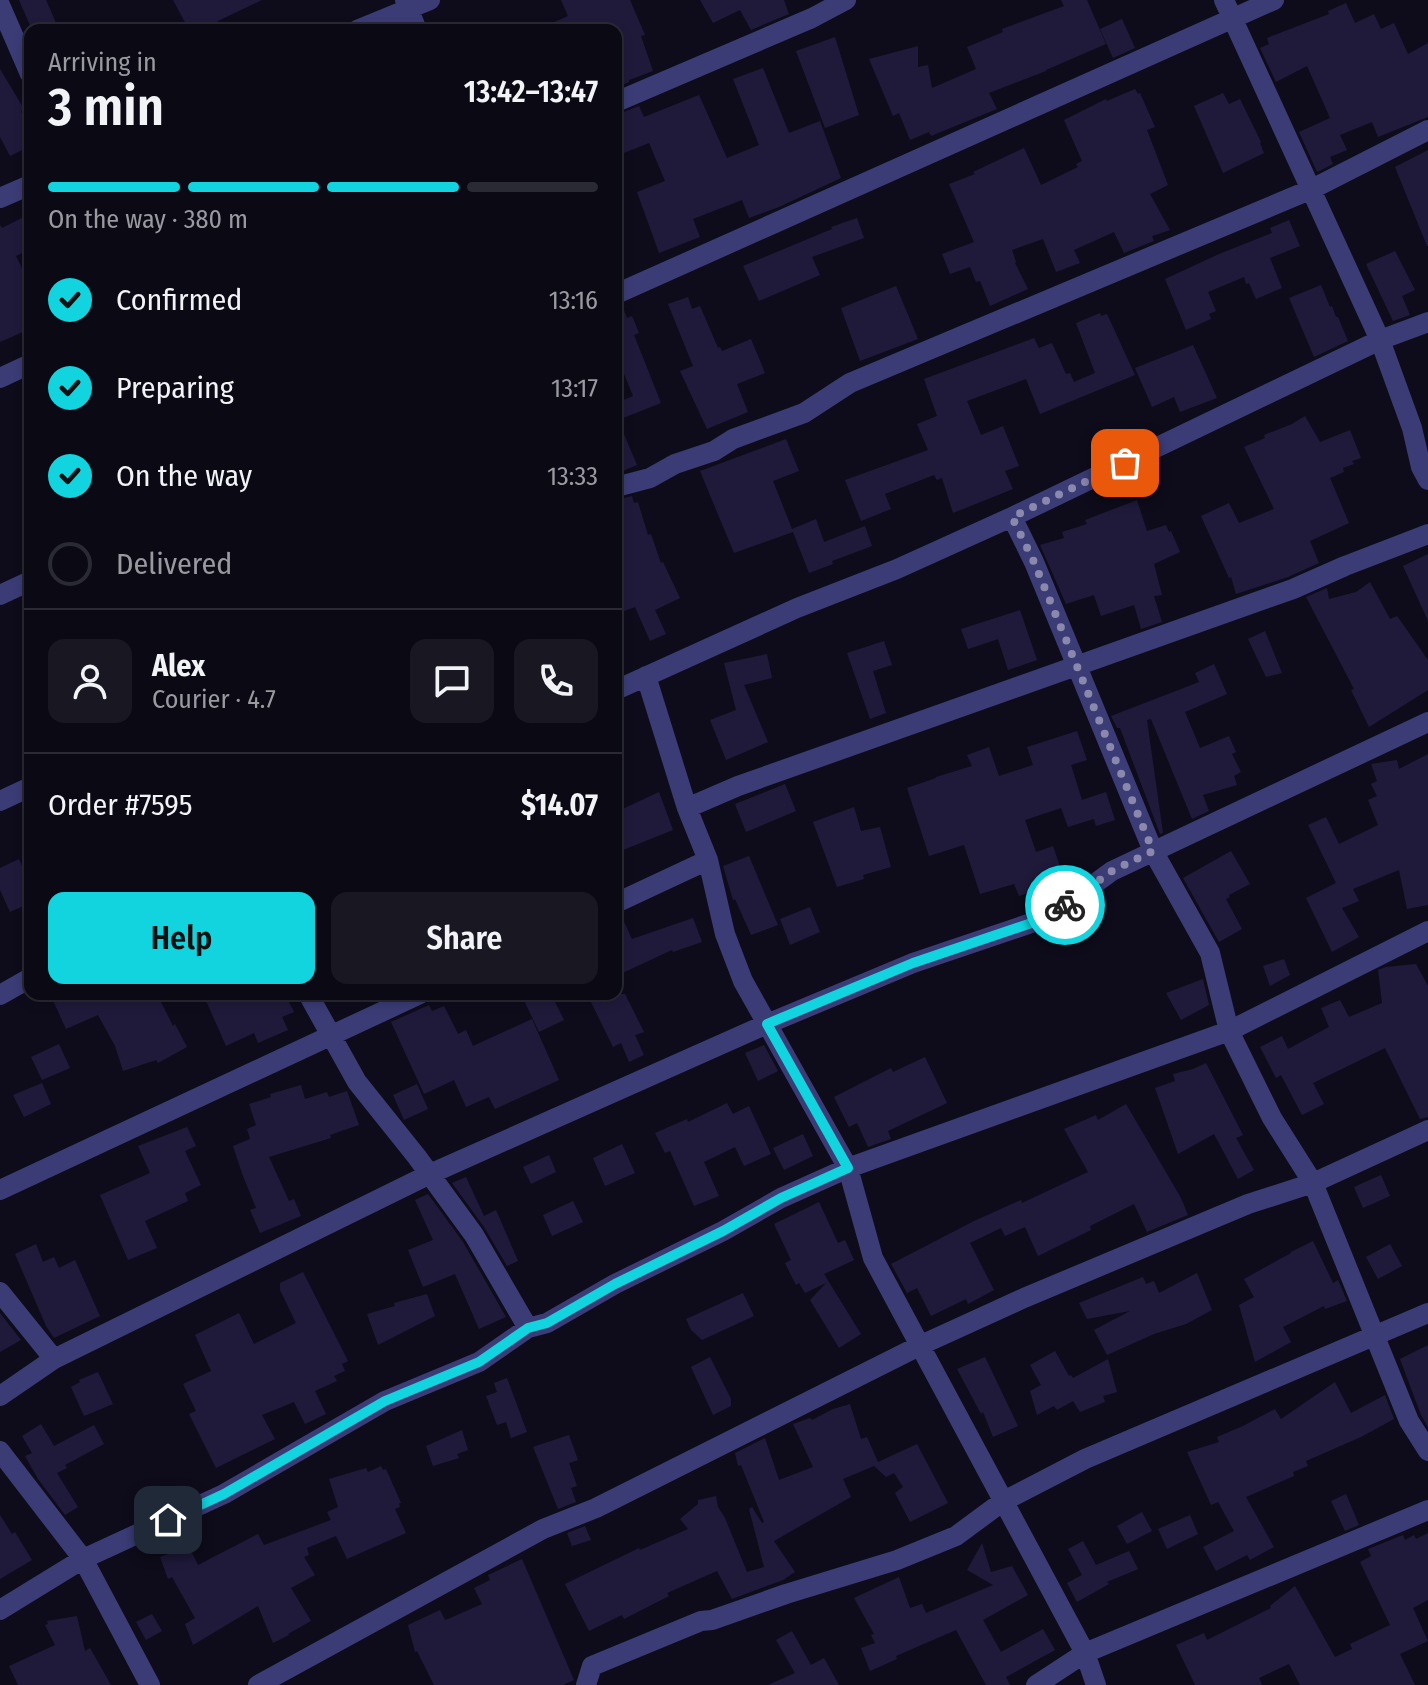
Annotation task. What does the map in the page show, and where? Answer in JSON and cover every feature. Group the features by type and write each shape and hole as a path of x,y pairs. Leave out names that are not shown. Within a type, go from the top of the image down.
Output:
{"street":[{"path":"368,24 406,4 430,0"},
{"path":"622,99 812,18 846,0"},
{"path":"622,291 1228,9 1274,0"},
{"path":"406,4 414,24"},
{"path":"0,5 24,60"},
{"path":"1228,9 1380,340 1412,428 1421,467 1428,480"},
{"path":"622,485 650,478 675,464 714,451 733,439 804,413 850,383 1312,189 1428,130"},
{"path":"0,198 24,188"},
{"path":"622,687 797,608 897,569 1012,517 1380,340 1428,322"},
{"path":"0,378 24,367"},
{"path":"1012,517 1034,562 1153,851 1210,953 1229,1031 1272,1118 1313,1183 1409,1421 1428,1451"},
{"path":"687,808 738,786 1293,589 1428,534"},
{"path":"0,595 24,584"},
{"path":"646,676 687,808 708,860 725,934 743,981 848,1168 873,1258 1085,1653 1096,1685"},
{"path":"0,1396 54,1359 430,1174 767,1024 913,963 1049,917 1112,871 1428,722"},
{"path":"0,801 24,790"},
{"path":"622,900 708,860"},
{"path":"0,1610 83,1559 224,1494 385,1401 479,1362 528,1328 547,1323 781,1198 848,1168 1229,1031 1428,931"},
{"path":"0,995 24,981"},
{"path":"311,1000 357,1082 474,1235 528,1328"},
{"path":"0,1190 407,1000"},
{"path":"258,1685 543,1529 596,1508 921,1345 1248,1204 1313,1183 1428,1130"},
{"path":"0,1292 54,1359"},
{"path":"586,1685 592,1666 701,1621 897,1560 956,1536 1002,1502 1085,1459 1428,1313"},
{"path":"0,1451 83,1559 150,1685"},
{"path":"1036,1685 1085,1653 1428,1510"}],"building":[{"path":"19,0 46,0 57,24 29,24"},
{"path":"173,0 262,0 218,21 219,24 186,24"},
{"path":"561,0 630,0 645,35 641,36 653,71 622,85 622,24 550,24 568,16"},
{"path":"700,0 784,0 789,14 751,30 740,10 713,23"},
{"path":"1061,0 1087,0 1106,44 989,93 997,109 931,136 929,132 910,140 899,113 893,116 869,59 918,46 918,67 928,65 932,88 976,69 967,47 1003,32 1002,29 1064,6"},
{"path":"1346,3 1355,23 1374,14 1381,29 1394,23 1408,54 1428,43 1428,117 1378,137 1372,122 1340,135 1347,150 1330,157 1333,164 1317,172 1299,132 1330,118 1307,66 1276,82 1260,48 1269,44 1267,38 1329,14 1328,11"},
{"path":"1122,19 1135,48 1113,58 1100,29"},
{"path":"835,37 859,115 825,128 796,51"},
{"path":"763,68 789,133 820,121 841,178 749,218 742,200 693,219 700,237 659,253 637,192 665,181 649,143 622,154 622,113 639,106 644,117 699,95 727,158 759,145 733,79"},
{"path":"0,69 24,109 21,111 24,118 24,149 10,156 0,137"},
{"path":"1135,89 1140,93 1155,127 1147,130 1168,185 1150,194 1170,230 1152,236 1154,241 1124,253 1114,232 1074,250 1080,263 1056,272 1043,239 1012,250 1028,289 990,306 980,281 976,282 970,267 950,274 942,254 974,242 949,184 1024,148 1041,185 1078,167 1076,164 1082,161 1064,120 1106,99"},
{"path":"1223,93 1229,104 1240,99 1264,153 1223,173 1194,106"},
{"path":"1428,150 1428,246 1427,246 1395,167"},
{"path":"24,217 24,252 16,256 24,273 24,332 0,342 0,225 2,228"},
{"path":"857,218 864,238 812,257 820,275 759,301 743,266"},
{"path":"1289,220 1300,246 1270,258 1282,288 1256,299 1244,277 1208,292 1216,311 1209,314 1211,319 1186,330 1165,279 1272,233 1270,228"},
{"path":"1395,251 1415,290 1402,296 1410,315 1393,321 1366,264"},
{"path":"1321,285 1348,341 1314,357 1289,298"},
{"path":"896,286 918,339 860,361 841,308"},
{"path":"688,297 692,309 700,306 718,348 722,351 751,339 765,373 737,384 748,412 707,429 680,371 693,366 668,304"},
{"path":"622,305 627,318 632,316 639,333 634,335 661,403 622,418 622,401 633,396 622,369"},
{"path":"1100,313 1101,316 1107,314 1135,375 1040,414 1026,379 967,401 981,435 1003,426 1019,466 1005,471 1013,489 953,513 942,478 937,480 934,475 885,494 891,509 861,521 845,480 928,450 917,424 937,416 924,379 1034,338 1039,348 1052,343 1066,374 1070,373 1074,382 1095,373 1076,323"},
{"path":"1193,345 1217,398 1180,412 1174,397 1152,407 1135,368"},
{"path":"1305,416 1320,442 1350,430 1361,458 1343,468 1344,472 1330,478 1349,523 1310,541 1319,563 1236,594 1201,516 1229,503 1239,523 1274,509 1244,447"},
{"path":"622,429 637,465 622,471"},
{"path":"786,439 799,471 773,481 792,529 816,519 824,542 865,526 872,546 809,573 793,532 734,553 700,471"},
{"path":"632,496 634,503 638,502 648,535 651,534 661,563 680,598 655,610 666,634 650,641 635,607 622,612 622,498"},
{"path":"1137,500 1147,531 1166,525 1180,552 1154,564 1162,595 1154,596 1162,622 1141,629 1134,605 1101,616 1094,595 1066,604 1040,545 1064,538 1062,532 1087,524 1085,520"},
{"path":"1428,554 1428,621 1403,566"},
{"path":"1370,582 1390,619 1397,616 1428,660 1428,690 1369,727 1351,690 1354,689 1306,597 1327,588 1329,599 1356,592"},
{"path":"1020,610 1037,660 1008,670 998,639 968,649 961,629"},
{"path":"1265,631 1282,673 1266,677 1248,639"},
{"path":"884,641 892,665 873,671 886,713 870,719 847,653"},
{"path":"767,654 772,678 744,685 768,742 726,760 710,720 736,710 724,663"},
{"path":"1214,664 1227,694 1185,712 1200,748 1229,736 1236,752 1232,754 1241,772 1234,776 1237,785 1203,795 1209,811 1192,819 1151,719 1147,720 1163,833 1160,834 1120,728 1111,716 1199,682 1195,673"},
{"path":"1077,731 1087,760 1071,765 1082,800 1106,792 1115,820 1096,826 1094,819 1068,827 1061,808 1025,820 1036,852 1053,846 1065,881 1019,896 1014,884 980,894 964,845 929,856 907,788 972,766 967,755 989,747 999,776 1033,765 1027,747"},
{"path":"1428,754 1428,905 1407,909 1399,870 1353,889 1359,901 1342,908 1359,937 1332,952 1306,898 1336,883 1308,825 1326,817 1339,844 1378,825 1368,800 1377,796 1371,784 1377,781 1371,764 1397,760 1399,769"},
{"path":"785,784 796,811 746,832 735,804"},
{"path":"659,792 673,830 623,850 622,809"},
{"path":"854,807 861,831 880,827 891,867 837,887 813,822"},
{"path":"1231,851 1250,884 1226,899 1242,929 1219,942 1183,878"},
{"path":"749,856 778,925 751,935 733,900 723,866"},
{"path":"19,859 24,870 24,906 10,912 0,890 0,868"},
{"path":"810,907 820,932 790,945 780,919"},
{"path":"622,917 632,939 693,918 702,942 672,950 622,973"},
{"path":"1284,959 1290,975 1270,986 1263,966"},
{"path":"1416,964 1428,986 1428,1117 1420,1119 1385,1048 1313,1083 1324,1104 1302,1115 1281,1075 1276,1078 1260,1047 1282,1036 1288,1049 1329,1027 1321,1008 1340,1000 1349,1017 1382,1003 1378,970"},
{"path":"1203,979 1209,1005 1181,1020 1166,993"},
{"path":"622,994 625,994 644,1032 635,1035 644,1055 629,1062 621,1043 613,1047 590,1000 622,1000"},
{"path":"53,1000 160,1000 187,1047 158,1063 156,1060 123,1071 115,1046 98,1015 66,1029"},
{"path":"206,1000 288,1000 294,1012 282,1017 288,1030 258,1043 254,1033 226,1046"},
{"path":"524,1000 554,1000 564,1020 539,1032"},
{"path":"429,1005 432,1011 444,1006 458,1034 466,1030 473,1046 532,1019 559,1080 495,1109 489,1097 466,1107 454,1080 424,1094 391,1022"},
{"path":"59,1044 70,1068 42,1080 31,1057"},
{"path":"764,1045 778,1071 758,1081 745,1053"},
{"path":"925,1057 947,1103 888,1131 891,1139 868,1147 857,1123 849,1127 834,1097 891,1068 893,1072"},
{"path":"1206,1063 1243,1135 1236,1138 1254,1170 1238,1179 1214,1134 1178,1154 1155,1088 1175,1081 1173,1074"},
{"path":"42,1083 51,1104 24,1117 13,1095"},
{"path":"417,1084 428,1109 404,1120 393,1095"},
{"path":"301,1085 305,1099 327,1092 329,1097 347,1091 359,1125 330,1135 331,1138 269,1157 289,1201 294,1199 301,1216 260,1233 250,1210 256,1208 233,1146 250,1139 247,1129 256,1125 249,1104"},
{"path":"727,1103 733,1114 749,1106 771,1154 744,1166 735,1147 704,1162 719,1196 694,1206 670,1151 665,1153 655,1133 687,1119 688,1122"},
{"path":"1126,1104 1188,1215 1147,1232 1134,1204 1038,1256 1025,1227 1005,1236 1001,1228 970,1243 994,1290 968,1304 966,1299 931,1316 917,1288 907,1293 891,1264 974,1221 1021,1200 1022,1203 1088,1172 1064,1129 1096,1115 1098,1120"},
{"path":"187,1127 196,1146 185,1151 201,1185 185,1193 188,1201 145,1221 157,1248 128,1260 100,1195 150,1173 138,1146"},
{"path":"803,1134 813,1156 784,1170 773,1148"},
{"path":"622,1144 635,1173 605,1186 593,1158"},
{"path":"549,1155 556,1172 531,1184 523,1167"},
{"path":"1381,1175 1390,1196 1363,1208 1354,1187"},
{"path":"466,1177 484,1216 496,1210 518,1261 507,1266 452,1183"},
{"path":"428,1194 463,1242 506,1317 479,1329 455,1274 423,1287 408,1250 433,1240 415,1200"},
{"path":"573,1201 583,1222 552,1236 543,1215"},
{"path":"819,1202 838,1243 845,1240 854,1260 824,1274 861,1334 839,1348 810,1300 826,1283 805,1293 799,1283 796,1285 785,1263 791,1260 774,1224"},
{"path":"1313,1241 1333,1283 1338,1280 1347,1301 1325,1309 1324,1306 1283,1327 1291,1342 1255,1362 1239,1305 1254,1297 1244,1279"},
{"path":"36,1244 43,1262 54,1257 59,1268 75,1260 100,1316 54,1338 15,1254"},
{"path":"1390,1244 1402,1266 1378,1279 1366,1257"},
{"path":"303,1272 348,1361 342,1364 345,1371 334,1376 337,1381 315,1391 326,1414 305,1424 294,1402 262,1415 275,1439 216,1468 189,1414 196,1411 183,1384 211,1371 195,1335 239,1313 254,1344 296,1323 280,1290 280,1283"},
{"path":"1197,1273 1212,1310 1186,1324 1107,1355 1094,1330 1130,1311 1087,1319 1079,1303 1143,1277 1146,1284 1154,1281 1159,1293"},
{"path":"743,1293 754,1316 702,1340 691,1330 686,1319"},
{"path":"427,1294 435,1316 378,1345 367,1314"},
{"path":"0,1313 21,1340 0,1352"},
{"path":"1428,1345 1428,1427 1400,1359"},
{"path":"1055,1351 1073,1378 1108,1359 1117,1392 1103,1396 1105,1402 1080,1412 1073,1401 1057,1410 1054,1406 1037,1415 1030,1391 1041,1385 1030,1365"},
{"path":"710,1357 731,1399 731,1406 713,1415 691,1367"},
{"path":"985,1357 1018,1426 993,1437 983,1412 981,1414 957,1369"},
{"path":"98,1372 113,1404 84,1416 71,1387"},
{"path":"507,1378 527,1432 511,1438 506,1422 497,1425 486,1396 497,1392 494,1383"},
{"path":"1335,1382 1351,1413 1385,1395 1394,1419 1306,1461 1308,1466 1293,1472 1294,1476 1246,1497 1274,1547 1250,1560 1247,1555 1216,1571 1203,1547 1234,1531 1218,1502 1211,1505 1187,1452 1219,1442 1217,1437 1275,1409 1281,1419"},
{"path":"850,1404 861,1439 867,1437 878,1462 917,1444 948,1503 910,1522 895,1493 903,1487 894,1473 886,1477 874,1466 843,1479 851,1497 774,1541 795,1572 783,1580 732,1599 717,1571 667,1593 669,1596 624,1619 622,1615 589,1631 565,1584 639,1548 688,1529 680,1519 698,1504 698,1500 716,1496 747,1572 764,1567 749,1509 752,1507 764,1522 735,1453 765,1438 779,1480 813,1467 793,1424 812,1420"},
{"path":"41,1424 54,1446 94,1425 104,1444 65,1465 67,1468 57,1473 78,1507 65,1515 25,1456 32,1453 22,1436"},
{"path":"462,1430 468,1450 457,1454 459,1458 433,1466 426,1446"},
{"path":"569,1435 578,1460 569,1463 577,1486 571,1488 576,1502 558,1509 533,1447"},
{"path":"381,1466 383,1470 386,1469 401,1503 395,1509 406,1533 347,1559 336,1536 307,1548 309,1555 304,1557 315,1575 291,1588 311,1621 289,1635 273,1643 258,1606 193,1645 185,1624 195,1618 172,1577 168,1579 160,1557 189,1547 198,1565 258,1534 264,1545 331,1520 327,1512 338,1507 329,1479 366,1468 368,1472"},
{"path":"1346,1494 1359,1525 1345,1531 1331,1501"},
{"path":"1142,1512 1152,1531 1127,1544 1117,1526"},
{"path":"0,1515 32,1560 0,1579"},
{"path":"1190,1515 1198,1534 1167,1549 1158,1529"},
{"path":"585,1526 591,1540 572,1546 567,1533"},
{"path":"1428,1533 1428,1600 1413,1608 1428,1641 1400,1654 1415,1685 1300,1685 1289,1664 1259,1678 1262,1685 1195,1685 1176,1645 1204,1633 1207,1640 1271,1608 1295,1586 1335,1657 1352,1649 1350,1644 1390,1625 1360,1562 1371,1556 1368,1549 1403,1535 1405,1540"},
{"path":"1083,1541 1096,1565 1129,1551 1138,1569 1107,1582 1109,1584 1077,1602 1067,1583 1082,1575 1068,1549"},
{"path":"982,1543 991,1572 1012,1566 1028,1595 983,1620 1001,1652 1043,1629 1055,1650 1006,1677 1010,1685 986,1685 956,1630 870,1671 861,1648 875,1643 871,1635 874,1634 854,1598 899,1577 910,1608 922,1604 926,1613 993,1585 967,1570"},
{"path":"522,1559 574,1680 563,1685 434,1685 415,1652 408,1625 440,1610 445,1620 482,1604 474,1588 490,1580 488,1575"},
{"path":"152,1614 162,1631 146,1640 136,1622"},
{"path":"77,1616 85,1651 90,1648 111,1685 18,1685 9,1666 55,1645 45,1625 47,1621"},
{"path":"792,1631 811,1665 824,1658 839,1685 768,1685 795,1673 776,1640"}],"way so far":[{"path":"1065,905 1112,871 1153,851 1034,562 1012,517 1125,463"}],"route":[{"path":"168,1520 224,1494 385,1401 479,1362 528,1328 547,1323 781,1198 848,1168 767,1024 913,963 1049,917 1065,905"}]}
